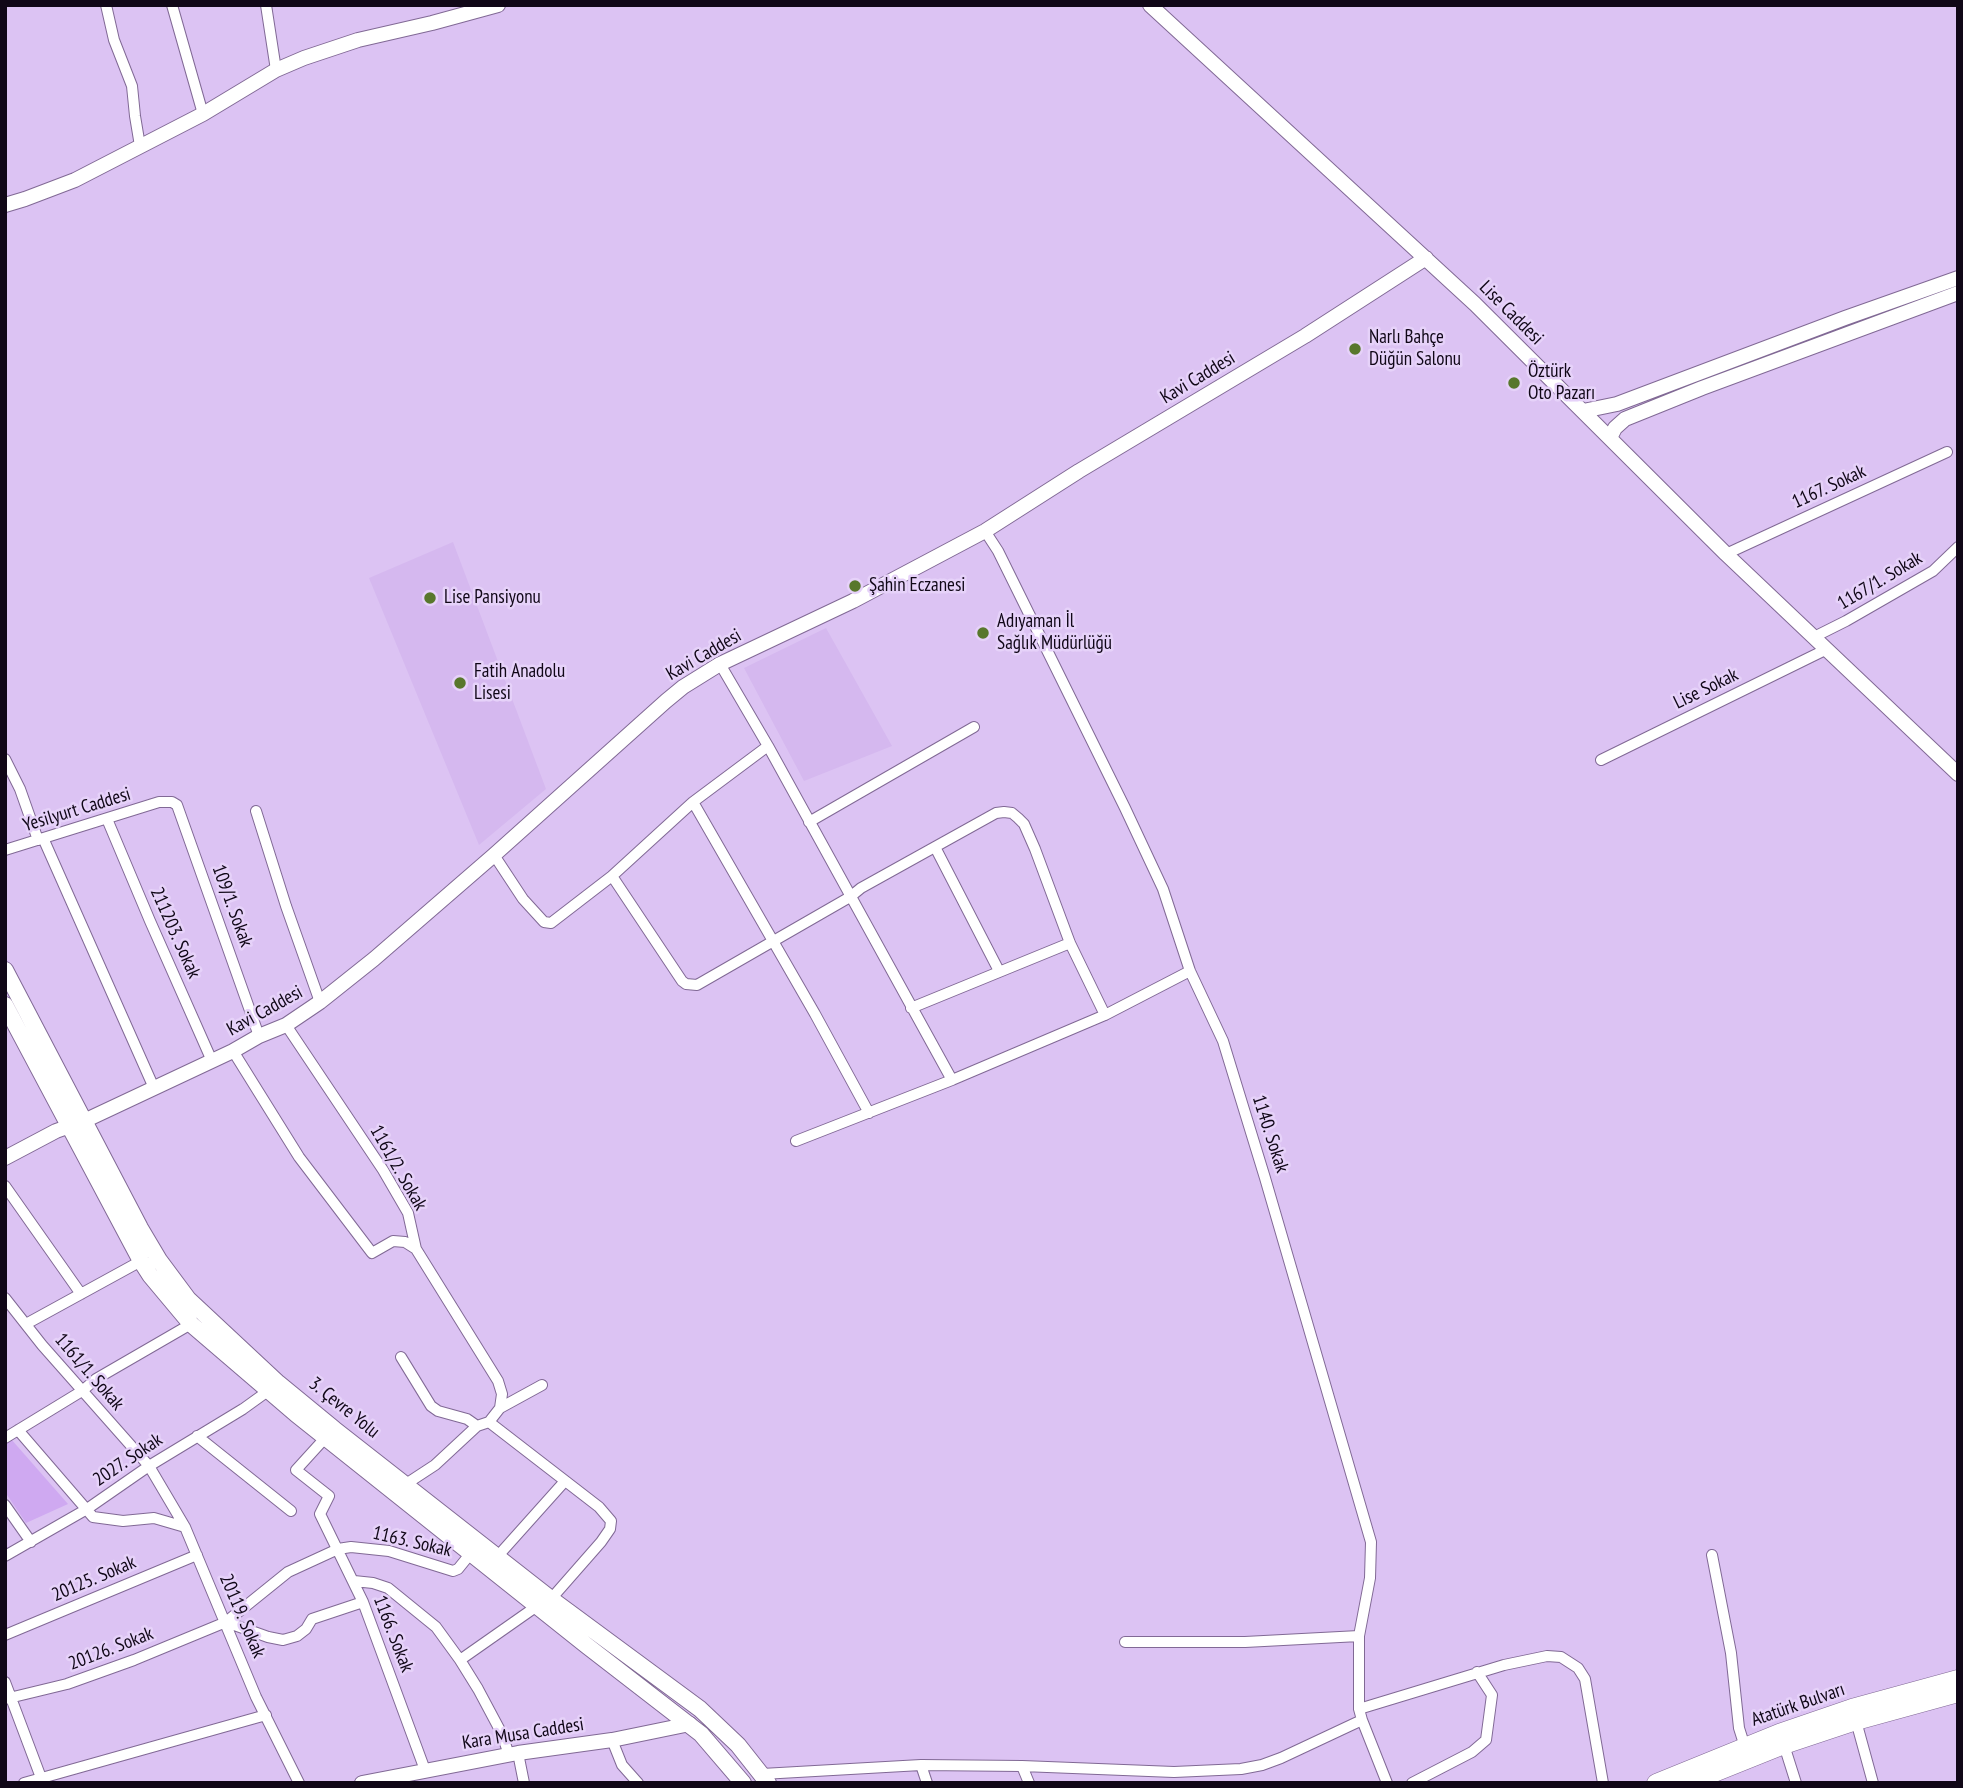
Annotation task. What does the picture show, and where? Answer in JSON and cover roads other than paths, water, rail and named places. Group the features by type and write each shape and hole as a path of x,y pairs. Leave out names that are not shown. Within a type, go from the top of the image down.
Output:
{"highway":[{"name":"Atatürk Bulvarı","path":"1656,1783 1852,1708 1958,1679"},
{"name":"Atatürk Bulvarı","path":"1689,1783 1784,1745 1856,1721 1958,1693"}],"main road":[{"name":"3. Çevre Yolu","path":"5,970 141,1261 191,1324 268,1391 471,1553 700,1709 728,1734 765,1778"},
{"name":"3. Çevre Yolu","path":"5,1005 159,1260 188,1299 278,1382 498,1557 544,1602 690,1724 711,1743 743,1783"}],"street":[{"path":"106,5 114,40 132,86 141,146"},
{"path":"173,5 203,114"},
{"path":"266,5 276,70"},
{"path":"5,205 65,184 203,114 276,70 304,58 358,40 498,5"},
{"name":"Lise Caddesi","path":"1150,5 1475,303 1726,554 1958,774"},
{"name":"Kavi Caddesi","path":"5,1158 286,1025 320,1002 494,856 671,696 720,664 853,601 985,531 1079,471 1305,336 1426,258"},
{"path":"1583,411 1617,404 1958,278"},
{"path":"1610,438 1615,428 1625,419 1958,293"},
{"name":"1167. Sokak","path":"1726,554 1947,452"},
{"name":"1140. Sokak","path":"985,531 998,551 1163,889 1190,971 1223,1041 1371,1542 1370,1578 1359,1636 1360,1715 1387,1783"},
{"name":"1167/1. Sokak","path":"1814,637 1933,572 1958,547"},
{"name":"Lise Sokak","path":"1601,760 1827,649"},
{"path":"720,664 952,1080"},
{"path":"809,822 974,727"},
{"path":"494,856 523,899 544,922 551,923 612,876 693,802 768,746"},
{"path":"5,759 154,1088"},
{"name":"109/1. Sokak","path":"159,803 172,802 177,805 259,1037"},
{"path":"693,802 869,1113"},
{"name":"Yesilyurt Caddesi","path":"5,850 159,803"},
{"path":"256,811 320,1002"},
{"path":"612,876 682,981 697,985 850,897 861,888 996,813 1008,812 1024,824 1070,943 1105,1015"},
{"name":"211203. Sokak","path":"107,819 212,1061"},
{"path":"935,847 999,971"},
{"path":"911,1008 1070,943"},
{"path":"796,1141 952,1080 1105,1015 1190,971"},
{"name":"1161/2. Sokak","path":"286,1025 383,1170 408,1213 416,1249 498,1381 502,1394 500,1408"},
{"path":"233,1051 299,1157 372,1253 393,1241 405,1242 416,1249"},
{"path":"5,1186 81,1294"},
{"path":"26,1324 141,1261"},
{"name":"1161/1. Sokak","path":"5,1297 82,1391 149,1466"},
{"path":"5,1438 82,1391 96,1379 191,1324"},
{"path":"401,1357 431,1406 438,1411 467,1419 477,1426"},
{"path":"406,1484 435,1465 477,1426 489,1422 500,1408 542,1385"},
{"name":"2027. Sokak","path":"5,1556 86,1509 268,1391"},
{"path":"460,1660 544,1602 610,1529 611,1521 599,1507 489,1422"},
{"path":"18,1430 93,1517 123,1521 154,1518 185,1527"},
{"path":"197,1436 291,1511"},
{"name":"1166. Sokak","path":"326,1437 296,1470 329,1496 320,1514 363,1602 425,1770"},
{"name":"20119. Sokak","path":"149,1466 185,1527 266,1716 299,1783"},
{"path":"498,1557 565,1481"},
{"path":"5,1505 30,1542"},
{"name":"1163. Sokak","path":"338,1549 351,1547 389,1551 453,1571 458,1570 471,1553"},
{"name":"20126. Sokak","path":"8,1698 67,1684 226,1622 288,1572 338,1549"},
{"name":"20125. Sokak","path":"5,1635 197,1555"},
{"path":"1712,1555 1731,1653 1739,1728 1745,1747"},
{"path":"354,1581 388,1588 436,1627 478,1689 514,1754 524,1783"},
{"path":"226,1622 283,1640 297,1636 306,1629 312,1619 363,1602"},
{"path":"1125,1642 1245,1642 1359,1636"},
{"path":"765,1778 920,1765 1174,1772 1241,1769 1262,1765 1300,1750 1360,1715 1477,1672 1547,1656 1567,1660 1578,1668 1585,1679 1603,1783"},
{"path":"1412,1783 1472,1752 1486,1740 1492,1695 1477,1672"},
{"path":"5,1682 8,1698 42,1780"},
{"path":"24,1783 266,1716"},
{"path":"1856,1721 1873,1783"},
{"name":"Kara Musa Caddesi","path":"362,1783 690,1724"},
{"path":"612,1740 622,1765 638,1783"},
{"path":"1784,1745 1797,1783"},
{"path":"920,1765 927,1783"},
{"path":"1022,1766 1029,1783"},
{"path":"1208,1770 1209,1783"}],"place":[{"name":"Narlı Bahçe Düğün Salonu","path":"1355,349"},
{"name":"Öztürk Oto Pazarı","path":"1514,383"},
{"name":"Şahin Eczanesi","path":"855,586"},
{"name":"Lise Pansiyonu","path":"430,598"},
{"name":"Adıyaman İl Sağlık Müdürlüğü","path":"983,633"},
{"name":"Fatih Anadolu Lisesi","path":"460,683"}]}
